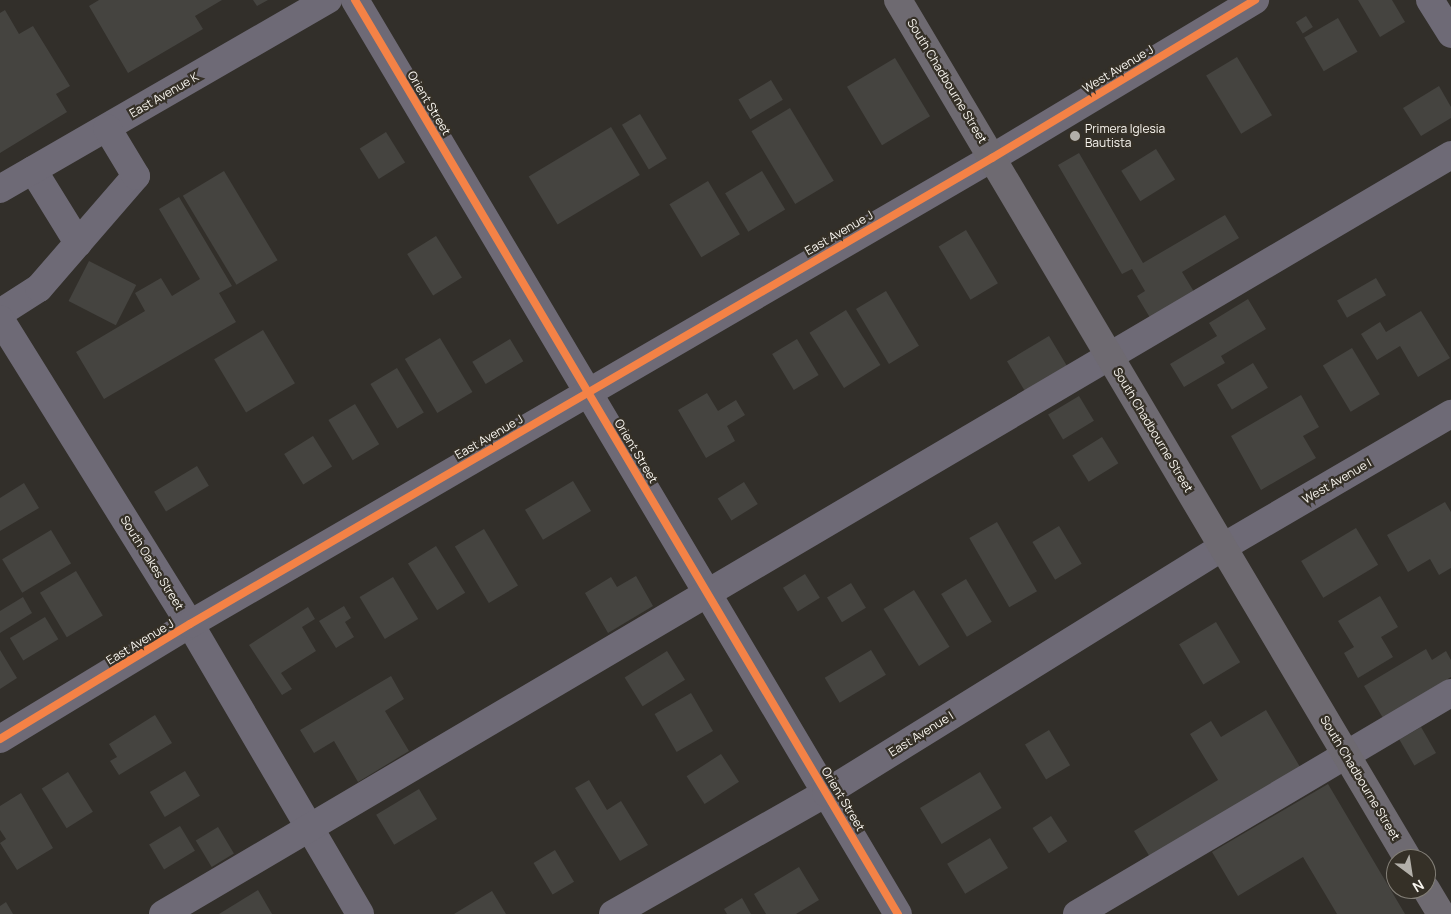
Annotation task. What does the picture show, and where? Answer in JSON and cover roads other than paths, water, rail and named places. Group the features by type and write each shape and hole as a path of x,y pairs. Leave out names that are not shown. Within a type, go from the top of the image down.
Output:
{"main road":[{"name":"South Chadbourne Street","path":"898,0 1402,849"},
{"path":"1432,899 1441,914"}],"street":[{"name":"East Avenue K","path":"0,189 328,0"},
{"name":"Orient Street","path":"355,0 898,914"},
{"name":"West Avenue J","path":"992,158 1256,0"},
{"path":"1430,0 1451,34"},
{"path":"0,313 39,288 136,176 107,128"},
{"path":"163,914 1451,155"},
{"name":"East Avenue J","path":"0,740 190,624 992,158"},
{"path":"33,170 78,243"},
{"name":"South Oakes Street","path":"0,319 190,624 360,914"},
{"name":"West Avenue I","path":"1223,547 1451,414"},
{"name":"East Avenue I","path":"614,914 826,793 1223,547"},
{"path":"1077,914 1451,693"}],"place":[{"name":"Primera Iglesia Bautista","path":"1075,136"}]}
